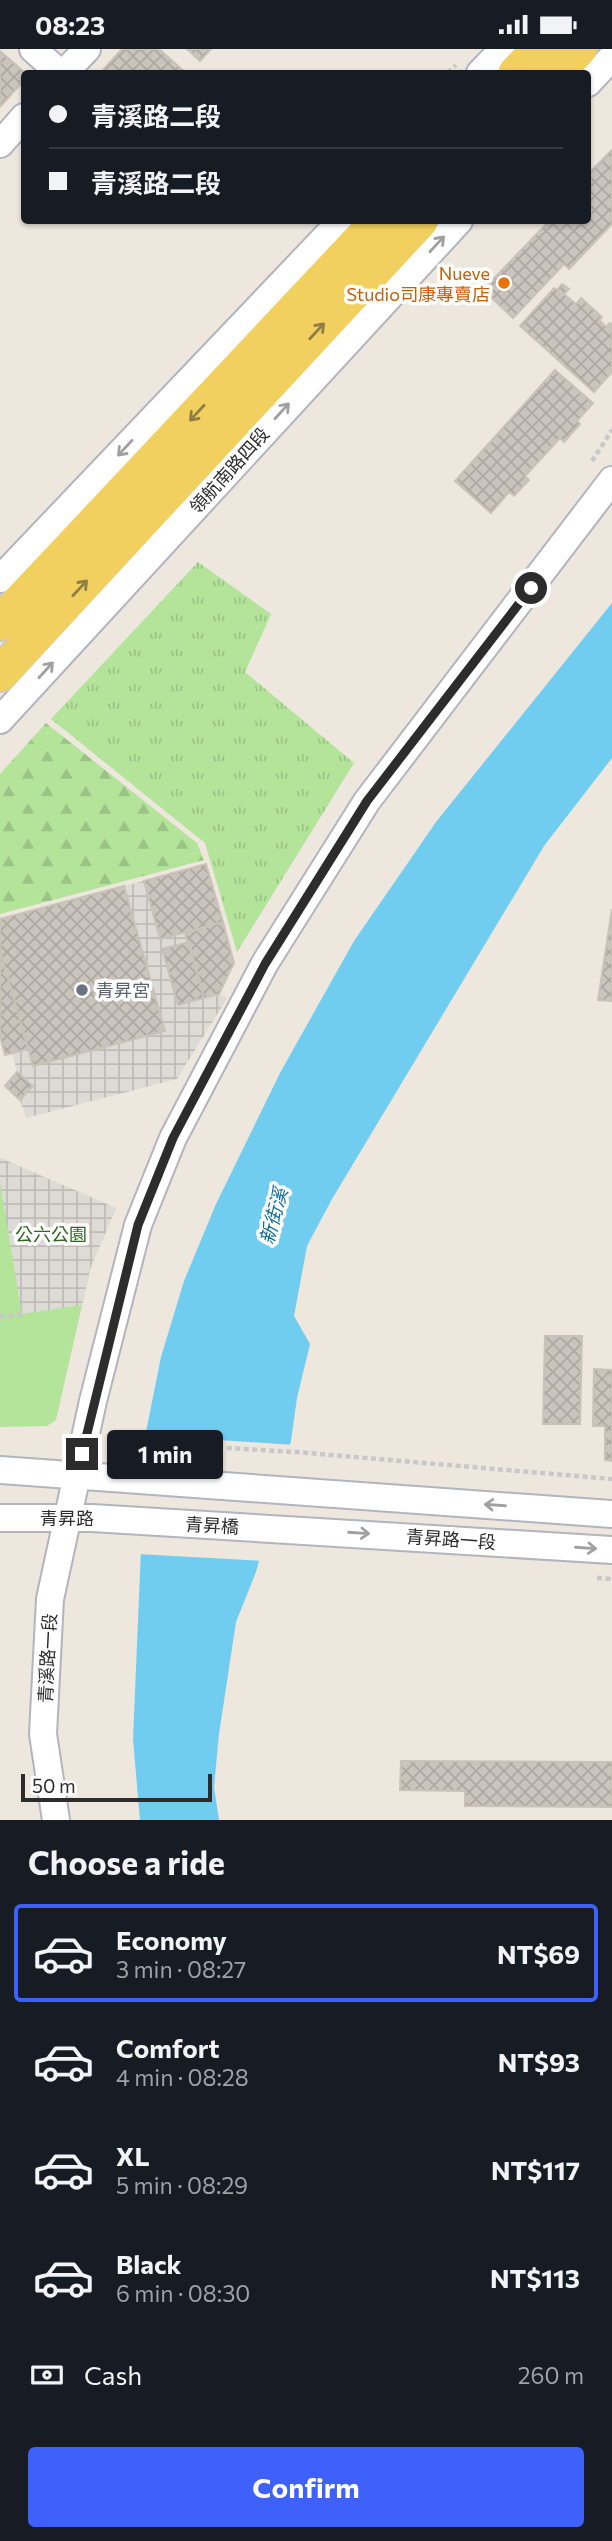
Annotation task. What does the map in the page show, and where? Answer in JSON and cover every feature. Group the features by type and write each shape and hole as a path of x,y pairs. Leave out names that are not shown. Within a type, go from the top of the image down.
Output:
{"main road":[{"path":"519,70 538,49"},
{"path":"559,70 579,49"},
{"path":"0,623 374,224"},
{"name":"領航南路四段","path":"0,674 417,224"}],"street":[{"path":"33,49 58,70"},
{"path":"65,70 88,49"},
{"path":"483,70 503,49"},
{"path":"591,80 612,57"},
{"path":"0,145 21,120"},
{"path":"0,579 338,224"},
{"name":"領航南路四段","path":"0,720 456,224"},
{"name":"青溪路一段","path":"56,1820 43,1734 50,1599 93,1401 138,1225 173,1138 259,975 367,801 612,480"},
{"name":"青昇路","path":"0,1470 133,1521"},
{"name":"青昇路","path":"0,1518 136,1480"},
{"name":"青昇路一段","path":"136,1480 612,1514"},
{"name":"青昇橋","path":"133,1521 291,1529"},
{"name":"青昇路一段","path":"291,1529 612,1550"}],"path":[{"path":"0,1317 22,1314"},
{"path":"108,1435 138,1443 296,1452 612,1479"}],"green space":[{"path":"198,562 271,614 245,672 354,763 237,952 205,843 51,719"},
{"path":"46,723 197,843 204,860 0,914 0,774"},
{"name":"公六公園","path":"0,1158 116,1208 91,1266 56,1420 47,1426 0,1427"}],"shaded area":[{"path":"144,881 160,939 185,933 189,942 162,949 178,1005 219,994 227,998 177,1079 26,1118 20,1100 32,1086 17,1072 12,1053 28,1049 33,1066 165,1031 124,886"},
{"path":"0,1158 116,1208 91,1266 82,1305 22,1314 0,1183"}],"water":[{"name":"新街溪","path":"612,603 612,758 544,846 332,1199 307,1246 294,1316 310,1344 297,1398 291,1441 256,1572 236,1622 214,1787 219,1820 140,1820 133,1739 146,1432 161,1357 184,1281 216,1204 280,1073 354,941 436,822"}],"pier":[{"path":"142,1435 294,1445 263,1561 137,1554"}],"building":[{"path":"122,49 159,49 183,70 103,70"},
{"path":"187,49 211,49 200,61"},
{"path":"0,51 22,70 21,83 0,107"},
{"path":"612,150 612,224 569,269 564,264 513,318 483,290 546,224 591,224 591,171"},
{"path":"562,284 569,289 564,294 576,304 581,298 602,317 599,320 606,327 610,323 612,325 612,372 594,392 520,326 554,288 557,290"},
{"path":"555,370 593,403 564,442 560,438 525,476 529,480 514,496 509,492 491,513 455,481"},
{"path":"206,864 223,922 160,939 144,881"},
{"name":"青昇宮","path":"124,886 165,1031 33,1066 0,950 0,919"},
{"path":"612,909 612,1001 598,1000"},
{"path":"223,922 234,963 219,994 204,998 185,933"},
{"path":"189,942 204,998 178,1005 162,949"},
{"path":"0,950 28,1049 5,1055 0,1036"},
{"path":"17,1072 33,1086 20,1100 5,1086"},
{"path":"545,1336 582,1336 580,1424 543,1424"},
{"path":"594,1369 612,1370 612,1461 605,1460 605,1426 593,1426"},
{"path":"401,1761 612,1762 612,1807 465,1806 465,1791 400,1790"}],"place":[{"name":"Nueve Studio司康專賣店","path":"504,283"},
{"name":"青昇宮","path":"82,990"}],"route":[{"path":"82,1454 138,1225 173,1138 265,964 367,801 531,588"}]}
